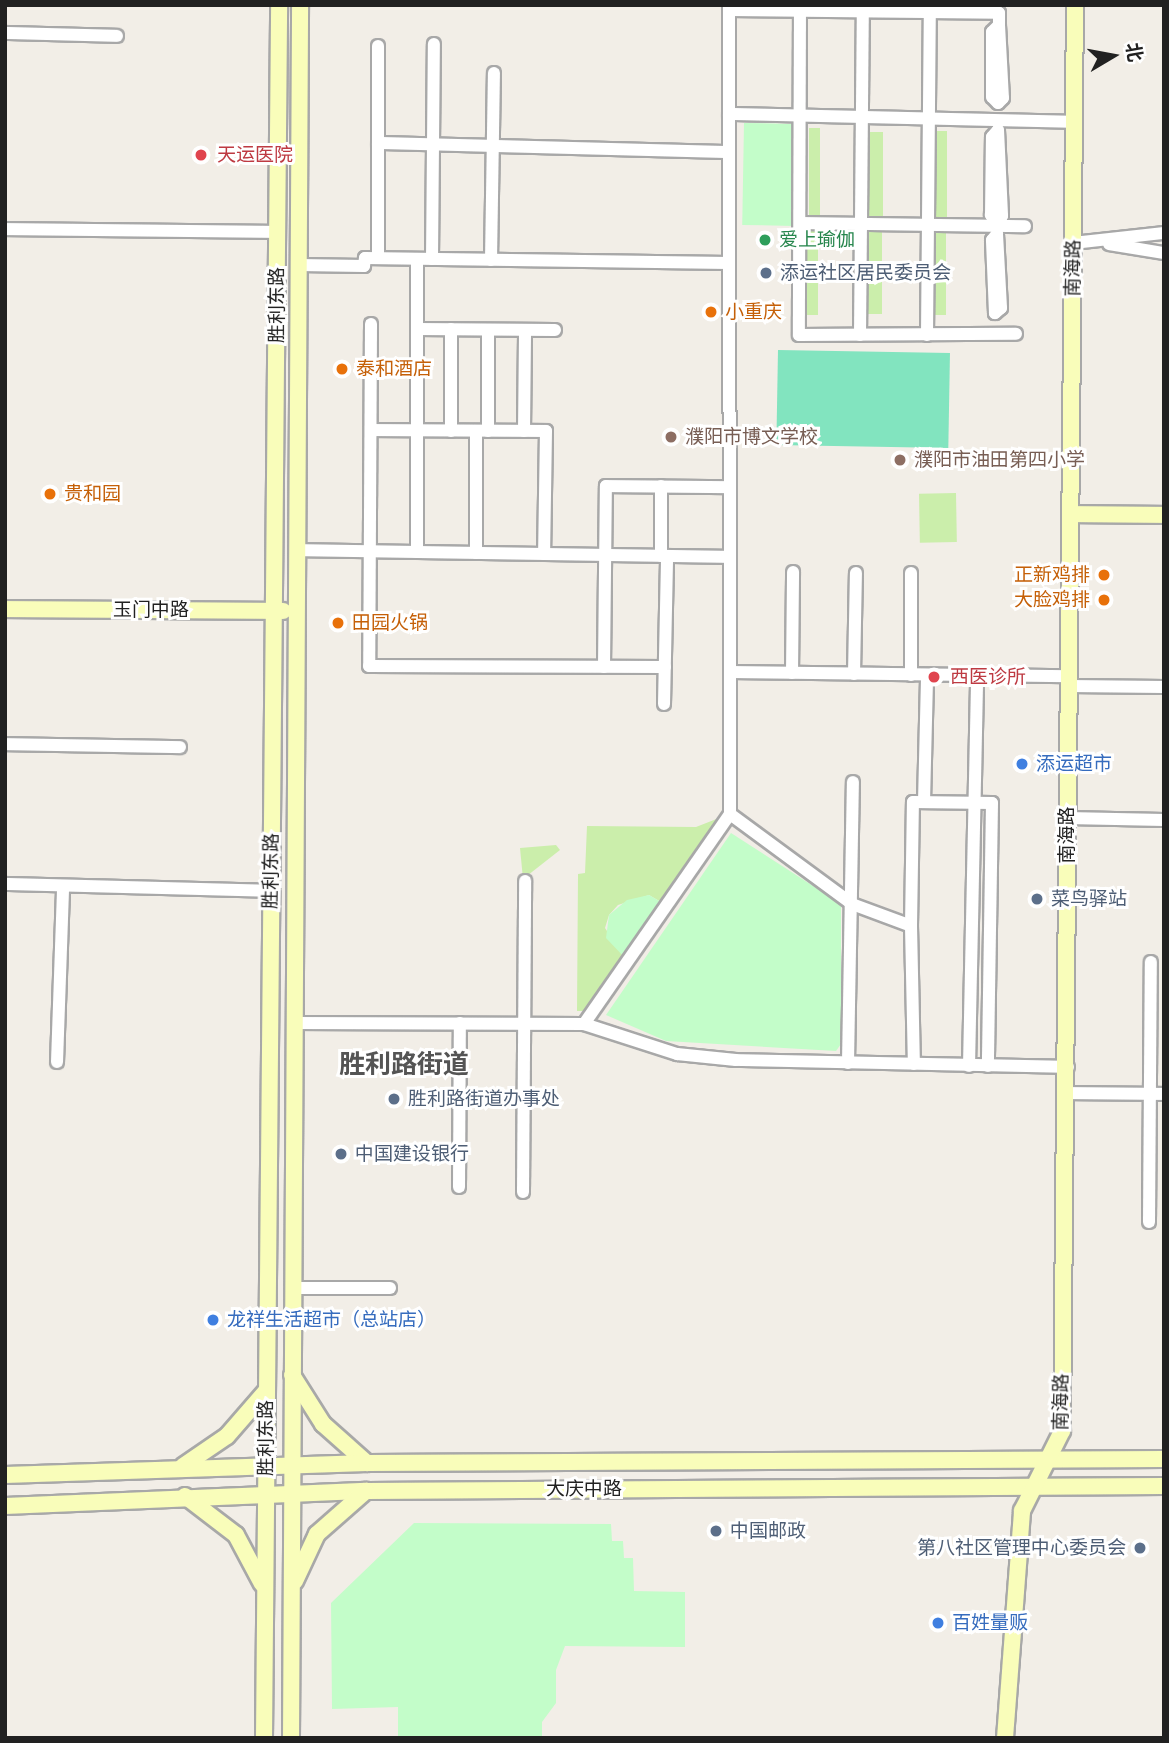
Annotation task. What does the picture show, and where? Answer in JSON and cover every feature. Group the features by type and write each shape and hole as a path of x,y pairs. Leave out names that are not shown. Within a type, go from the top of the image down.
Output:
{"main road":[{"name":"胜利东路","path":"264,1738 279,5"},
{"name":"胜利东路","path":"291,1738 300,5"},
{"name":"南海路","path":"1005,1738 1022,1511 1062,1431 1068,1067 1067,818 1075,5"},
{"path":"1072,514 1164,515"},
{"name":"玉门中路","path":"5,609 296,610"},
{"path":"292,1373 323,1424 367,1463"},
{"path":"181,1467 227,1436 266,1391"},
{"name":"大庆中路","path":"5,1475 181,1467 367,1463 1164,1459"},
{"name":"大庆中路","path":"5,1506 185,1496 367,1491 1164,1486"},
{"path":"292,1590 317,1534 367,1491"},
{"path":"185,1496 236,1535 265,1591"}],"street":[{"path":"584,1024 730,814 729,8 847,8 863,12 960,9 999,13 1003,98 998,103 1002,216 996,228 1001,308 995,313 995,335"},
{"path":"800,8 799,335 1016,334"},
{"path":"860,335 863,12"},
{"path":"927,335 930,12"},
{"path":"5,33 117,36"},
{"path":"432,259 434,44"},
{"path":"377,258 378,46"},
{"path":"491,260 494,73"},
{"path":"729,114 929,118 998,125 1075,122"},
{"path":"378,143 729,152"},
{"path":"800,223 996,228 1025,226"},
{"path":"5,229 278,232"},
{"path":"1073,243 1108,243 1164,233"},
{"path":"1108,243 1164,253"},
{"path":"299,265 364,266 365,258 729,262"},
{"path":"417,259 417,552"},
{"path":"371,324 369,666 665,667"},
{"path":"417,329 555,330"},
{"path":"451,329 451,430"},
{"path":"476,553 488,330"},
{"path":"524,431 525,330"},
{"path":"370,430 546,431 544,554"},
{"path":"604,667 606,486 730,487"},
{"path":"662,486 664,704"},
{"path":"296,550 730,557"},
{"path":"792,673 793,572"},
{"path":"854,674 856,573"},
{"path":"911,573 911,675"},
{"path":"730,672 976,676 1164,687"},
{"path":"924,802 927,675"},
{"path":"969,1066 976,676"},
{"path":"5,744 180,747"},
{"path":"848,1063 853,782"},
{"path":"914,1064 911,926 914,802 992,803 988,1066"},
{"path":"730,814 852,904 911,926"},
{"path":"1067,818 1164,820"},
{"path":"523,1192 526,881"},
{"path":"5,884 271,891"},
{"path":"57,1062 63,887"},
{"path":"1149,1222 1157,1094 1151,962"},
{"path":"294,1023 584,1024 677,1054 848,1063 1068,1067"},
{"path":"459,1187 460,1023"},
{"path":"1067,1093 1157,1094"},
{"path":"292,1287 390,1289"}],"green space":[{"path":"744,123 796,124 794,226 742,225"},
{"path":"809,128 820,128 820,215 809,215"},
{"path":"932,131 947,131 947,218 932,218"},
{"path":"868,132 883,132 883,218 868,218"},
{"path":"807,228 818,228 818,315 807,315"},
{"path":"865,229 882,229 882,314 865,314"},
{"path":"931,230 946,230 946,315 931,315"},
{"path":"778,350 950,353 948,448 776,445"},
{"path":"956,493 957,542 920,543 919,494"},
{"path":"719,818 661,902 649,895 618,905 609,915 605,928 625,958 587,1011 577,1011 578,874 585,873 587,826 696,827"},
{"path":"731,833 841,904 841,1044 836,1051 666,1041 606,1015"},
{"path":"556,845 560,850 523,879 520,848"},
{"path":"649,895 661,902 625,958 606,938 609,915 627,900"},
{"path":"414,1523 611,1524 612,1541 623,1541 624,1558 633,1558 634,1591 685,1592 685,1647 565,1646 556,1670 556,1703 542,1722 542,1738 398,1738 398,1707 332,1709 331,1603"}],"place":[{"name":"天运医院","path":"201,155"},
{"name":"爱上瑜伽","path":"765,240"},
{"name":"添运社区居民委员会","path":"766,273"},
{"name":"小重庆","path":"711,312"},
{"name":"泰和酒店","path":"342,369"},
{"name":"濮阳市博文学校","path":"671,437"},
{"name":"濮阳市油田第四小学","path":"900,460"},
{"name":"贵和园","path":"50,494"},
{"name":"正新鸡排","path":"1104,575"},
{"name":"大脸鸡排","path":"1104,600"},
{"name":"田园火锅","path":"338,623"},
{"name":"西医诊所","path":"934,677"},
{"name":"添运超市","path":"1022,764"},
{"name":"菜鸟驿站","path":"1037,899"},
{"name":"胜利路街道办事处","path":"394,1099"},
{"name":"中国建设银行","path":"341,1154"},
{"name":"龙祥生活超市（总站店）","path":"213,1320"},
{"name":"中国邮政","path":"716,1531"},
{"name":"第八社区管理中心委员会","path":"1140,1548"},
{"name":"百姓量贩","path":"938,1623"}],"district":[{"name":"胜利路街道","path":"404,1065"}]}
